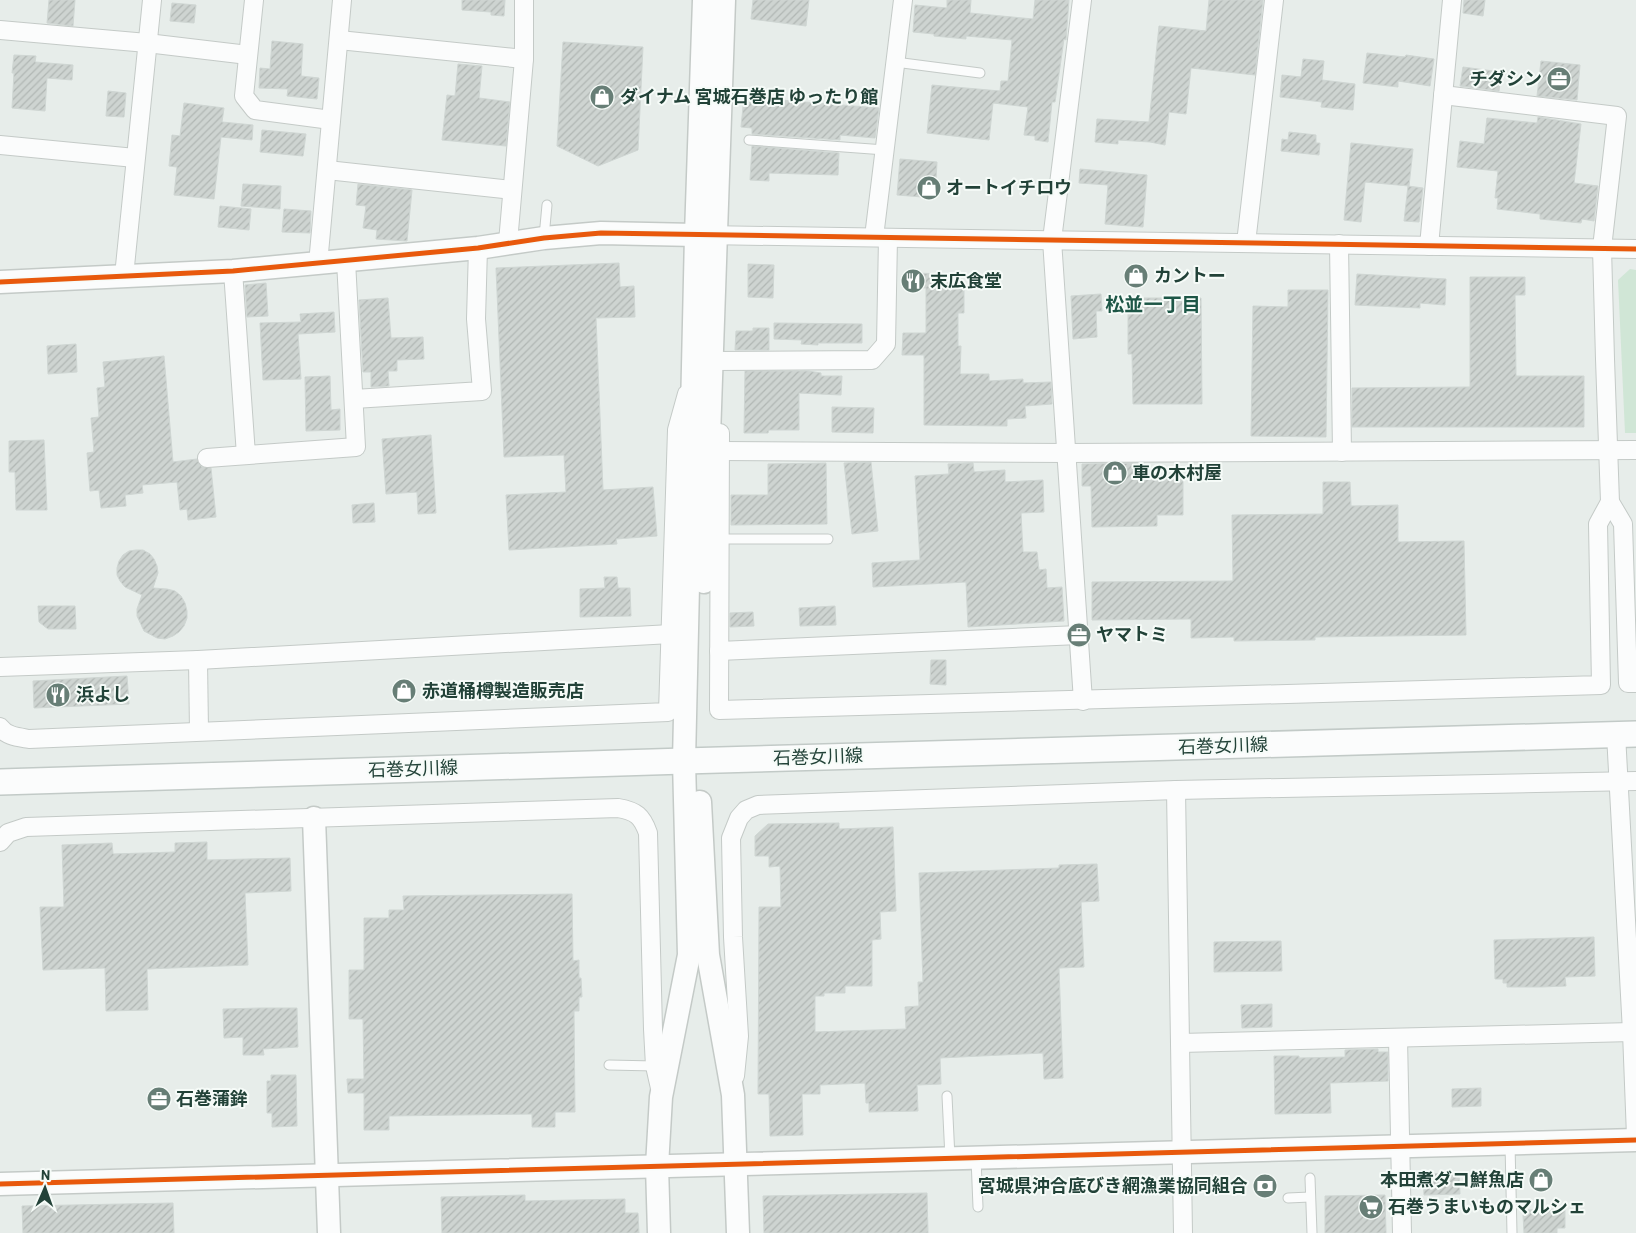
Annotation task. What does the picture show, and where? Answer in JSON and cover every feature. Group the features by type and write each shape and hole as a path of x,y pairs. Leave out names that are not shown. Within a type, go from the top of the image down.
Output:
{"main road":[{"name":"石巻女川線","path":"0,782 1626,734"}],"street":[{"path":"124,276 152,0"},
{"path":"254,0 244,96 255,110 331,120"},
{"path":"318,264 342,0"},
{"path":"508,242 524,59 524,0"},
{"path":"704,0 712,62"},
{"path":"659,1233 657,1166 661,1097 689,955 691,761 705,370 706,235 712,62 724,0"},
{"path":"705,370 872,360 886,344 881,238 885,150 903,0"},
{"path":"1082,0 1052,240 1083,701"},
{"path":"1246,243 1274,0"},
{"path":"1429,246 1452,0"},
{"path":"0,30 248,55"},
{"path":"339,40 524,59"},
{"path":"1443,95 1617,116 1602,248 1608,450 1610,502 1623,524 1628,683 1636,683"},
{"path":"0,145 135,158"},
{"path":"327,170 512,190"},
{"path":"0,282 233,271 478,248 508,242 601,233 1636,249"},
{"path":"1339,244 1342,452"},
{"path":"354,400 482,391 476,319 478,248"},
{"path":"207,458 356,447 346,261"},
{"path":"233,271 246,455"},
{"path":"705,370 720,416 719,710 1601,685 1598,524 1610,502"},
{"path":"0,727 2,731 14,736 29,739 668,712 677,430 705,370"},
{"path":"720,451 1066,453 1636,450"},
{"path":"0,666 198,660 671,634"},
{"path":"719,651 1079,635"},
{"path":"198,660 199,731"},
{"path":"0,1184 1636,1138 1618,781 1626,734"},
{"path":"691,761 708,955 732,1095 738,1233"},
{"path":"732,1095 739,1036 733,938 731,838 739,818 746,810 758,805 1176,790 1636,781"},
{"path":"1176,790 1183,1233"},
{"path":"0,842 8,832 26,827 618,808 629,810 644,822 648,833 653,1029 661,1097"},
{"path":"314,818 328,1233"},
{"path":"1180,1043 1632,1032"},
{"path":"1398,1038 1402,1233"}],"lane":[{"path":"895,62 980,72"},
{"path":"749,140 885,150"},
{"path":"544,238 546,205"},
{"path":"720,539 828,539"},
{"path":"609,1065 656,1066"},
{"path":"948,1096 950,1158"},
{"path":"1510,1143 1512,1233"},
{"path":"976,1158 978,1207"},
{"path":"1310,1178 1312,1233"},
{"path":"1288,1198 1310,1197"}],"green space":[{"path":"1630,269 1636,270 1636,433 1625,433 1618,280"}],"building":[{"path":"49,0 75,0 73,26 47,23"},
{"path":"462,0 505,0 504,16 491,15 491,12 462,10"},
{"path":"753,0 809,0 806,26 751,19"},
{"path":"947,0 971,0 970,13 1033,19 1035,0 1069,0 1066,40 1064,39 1055,102 1052,102 1048,142 1035,140 1035,136 1024,135 1028,107 993,103 989,140 927,133 932,85 1000,91 1001,81 1008,81 1012,40 966,36 966,39 913,32 915,5 947,8"},
{"path":"1209,0 1263,0 1255,75 1191,68 1186,114 1169,112 1165,145 1118,140 1118,144 1095,142 1097,119 1149,122 1159,26 1206,31"},
{"path":"1464,0 1485,0 1483,16 1463,13"},
{"path":"172,3 196,5 194,23 170,21"},
{"path":"272,41 303,44 301,76 319,78 317,99 287,96 288,89 259,88 260,68 270,69"},
{"path":"563,42 643,47 638,150 598,166 557,146"},
{"path":"1367,53 1434,59 1430,86 1398,81 1398,87 1363,83"},
{"path":"14,55 36,56 35,62 73,65 72,80 47,78 45,111 12,108"},
{"path":"1303,59 1324,61 1322,80 1355,84 1353,110 1321,107 1322,102 1280,97 1282,75 1301,77"},
{"path":"1541,61 1580,65 1577,100 1537,96"},
{"path":"458,64 482,66 479,98 510,102 506,146 442,140 447,95 455,96"},
{"path":"1463,67 1501,72 1499,91 1460,86"},
{"path":"108,91 126,93 124,117 106,116"},
{"path":"744,97 879,108 875,138 840,135 840,140 752,134 752,128 741,127"},
{"path":"184,103 224,108 222,122 253,125 252,140 221,137 214,199 174,195 177,167 169,166 172,135 180,136"},
{"path":"1538,117 1581,124 1574,183 1598,186 1594,221 1582,219 1581,223 1540,219 1540,214 1497,209 1498,198 1495,198 1498,171 1457,167 1460,141 1484,144 1487,118 1537,123"},
{"path":"262,130 306,134 303,156 260,152"},
{"path":"1289,132 1316,135 1316,143 1320,143 1319,155 1281,151 1282,139 1288,140"},
{"path":"1351,143 1413,149 1409,186 1365,182 1361,222 1344,220"},
{"path":"752,146 839,153 838,175 769,173 769,181 750,180"},
{"path":"900,159 937,162 935,198 897,195"},
{"path":"1080,169 1147,175 1143,227 1105,224 1108,185 1079,183"},
{"path":"243,184 281,186 280,209 241,206"},
{"path":"358,184 412,190 407,241 376,239 377,230 363,228 366,206 356,205"},
{"path":"1408,186 1423,188 1419,222 1404,221"},
{"path":"220,206 251,209 249,230 218,227"},
{"path":"284,209 311,211 310,233 282,232"},
{"path":"619,263 620,287 634,286 635,317 596,318 603,490 653,487 657,536 616,539 617,544 509,550 506,495 566,492 564,455 504,457 496,268"},
{"path":"748,264 774,265 773,298 748,297"},
{"path":"905,273 958,274 958,283 964,283 964,313 958,313 958,346 961,346 960,374 989,374 989,381 1023,379 1023,383 1051,382 1052,404 1025,406 1026,418 1007,419 1007,426 924,425 924,355 902,355 903,333 926,333 926,288 905,287"},
{"path":"1357,274 1446,279 1445,305 1420,303 1420,308 1355,305"},
{"path":"1470,277 1525,277 1525,295 1515,295 1516,376 1584,376 1584,427 1352,427 1352,388 1470,387"},
{"path":"266,283 268,316 247,317 245,285"},
{"path":"1288,290 1328,290 1326,437 1251,436 1253,306 1288,307"},
{"path":"1101,294 1102,311 1096,311 1097,337 1073,339 1071,296"},
{"path":"388,298 391,338 423,337 424,359 397,360 397,371 388,371 389,386 371,387 371,372 363,372 359,300"},
{"path":"1128,298 1201,298 1202,404 1133,404 1132,354 1128,354"},
{"path":"334,312 335,332 298,334 301,379 263,380 260,323 301,322 300,314"},
{"path":"774,323 862,324 862,343 818,343 818,345 801,344 802,340 774,339"},
{"path":"753,328 769,328 769,350 735,350 736,331 753,331"},
{"path":"76,344 77,372 48,374 47,346"},
{"path":"164,356 173,462 197,459 202,467 211,468 216,517 188,520 187,509 180,510 177,482 142,485 143,493 125,495 126,506 101,508 99,490 90,491 87,453 94,452 91,418 99,417 97,388 105,387 103,362"},
{"path":"745,371 808,371 821,373 821,376 842,376 841,395 799,393 799,430 769,430 768,433 744,433"},
{"path":"330,376 331,410 340,409 340,430 306,431 305,377"},
{"path":"832,407 874,408 873,433 832,432"},
{"path":"431,435 436,513 418,514 417,492 386,494 382,439"},
{"path":"44,440 47,510 16,510 15,472 9,472 9,441"},
{"path":"871,462 878,531 852,534 844,463"},
{"path":"826,463 827,524 731,525 731,495 768,495 768,464"},
{"path":"973,463 974,472 1005,470 1005,482 1043,480 1044,512 1021,513 1023,552 1037,552 1039,570 1046,569 1047,588 1062,587 1064,621 968,627 966,582 873,587 872,563 920,560 915,476 949,474 948,464"},
{"path":"1144,463 1144,477 1183,477 1183,515 1157,515 1157,526 1092,527 1091,486 1082,486 1082,464"},
{"path":"1323,482 1350,482 1351,506 1398,505 1398,542 1464,541 1466,635 1315,637 1315,640 1234,641 1234,637 1191,638 1191,619 1092,620 1092,582 1233,581 1232,515 1323,514"},
{"path":"374,503 375,522 353,523 352,505"},
{"path":"143,550 154,559 158,573 153,588 175,591 185,603 187,618 184,626 173,636 165,639 157,638 144,631 137,616 137,609 142,595 125,587 117,575 119,561 123,555 129,551"},
{"path":"604,577 617,577 618,588 630,588 631,616 580,617 580,589 605,588"},
{"path":"38,606 75,606 76,629 48,629 39,622"},
{"path":"835,606 836,625 800,626 799,608"},
{"path":"753,612 754,626 730,627 730,613"},
{"path":"931,660 946,660 946,685 930,684"},
{"path":"127,676 129,704 34,708 33,681"},
{"path":"839,823 839,829 893,827 896,911 880,912 881,939 872,940 872,986 845,986 845,993 824,993 824,996 815,996 815,1032 906,1029 905,1007 919,1006 918,982 923,982 919,873 1059,868 1059,865 1097,864 1099,901 1081,902 1084,967 1059,968 1063,1078 1044,1079 1043,1053 940,1058 941,1084 917,1085 918,1111 869,1112 869,1103 866,1103 865,1083 820,1085 820,1094 802,1094 803,1135 770,1136 769,1094 758,1094 759,907 781,907 780,866 769,867 769,856 755,856 755,836 768,824"},
{"path":"207,842 207,860 290,858 291,891 245,893 248,965 147,969 148,1010 106,1011 105,968 43,970 40,907 64,907 62,845 112,843 113,854 175,852 175,843"},
{"path":"572,894 573,961 579,960 582,997 579,997 579,1011 574,1011 575,1112 555,1112 555,1127 532,1127 532,1114 389,1116 389,1130 364,1130 364,1093 348,1093 347,1079 364,1079 363,1019 349,1019 349,970 364,970 364,918 389,918 389,910 404,910 403,896"},
{"path":"1594,937 1595,976 1565,977 1566,986 1541,987 1507,987 1507,983 1503,983 1503,979 1495,979 1494,940"},
{"path":"1281,941 1282,971 1214,972 1214,942"},
{"path":"1272,1004 1272,1027 1242,1028 1241,1005"},
{"path":"297,1008 298,1047 263,1049 264,1055 243,1055 243,1037 224,1038 223,1009"},
{"path":"1378,1049 1378,1052 1388,1052 1388,1081 1330,1083 1331,1113 1275,1114 1274,1056 1299,1056 1299,1058 1345,1057 1345,1050"},
{"path":"271,1075 296,1075 297,1126 272,1127 272,1113 267,1113 267,1081 271,1081"},
{"path":"1481,1088 1481,1106 1452,1107 1452,1089"},
{"path":"1459,1173 1460,1194 1424,1195 1423,1174"},
{"path":"927,1193 928,1233 764,1233 763,1196"},
{"path":"525,1195 525,1201 625,1199 625,1213 638,1213 639,1233 442,1233 441,1197"},
{"path":"1385,1195 1386,1233 1325,1233 1325,1196"},
{"path":"173,1203 174,1233 23,1233 22,1206"},
{"path":"1565,1209 1565,1228 1557,1228 1557,1233 1524,1233 1523,1215 1528,1215 1528,1210"}],"cycle path":[{"path":"0,282 233,271 478,248 544,238 601,233 1636,249"},
{"path":"0,1184 1636,1140"}],"place":[{"name":"チダシン","path":"1559,79"},
{"name":"ダイナム 宮城石巻店 ゆったり館","path":"602,97"},
{"name":"オートイチロウ","path":"929,188"},
{"name":"カントー","path":"1136,276"},
{"name":"末広食堂","path":"913,281"},
{"name":"車の木村屋","path":"1115,473"},
{"name":"ヤマトミ","path":"1079,635"},
{"name":"赤道桶樽製造販売店","path":"404,691"},
{"name":"浜よし","path":"58,695"},
{"name":"石巻蒲鉾","path":"159,1099"},
{"name":"本田煮ダコ鮮魚店","path":"1541,1180"},
{"name":"宮城県沖合底びき網漁業協同組合","path":"1265,1186"},
{"name":"石巻うまいものマルシェ","path":"1371,1207"}],"district":[{"name":"松並一丁目","path":"1153,304"}]}
